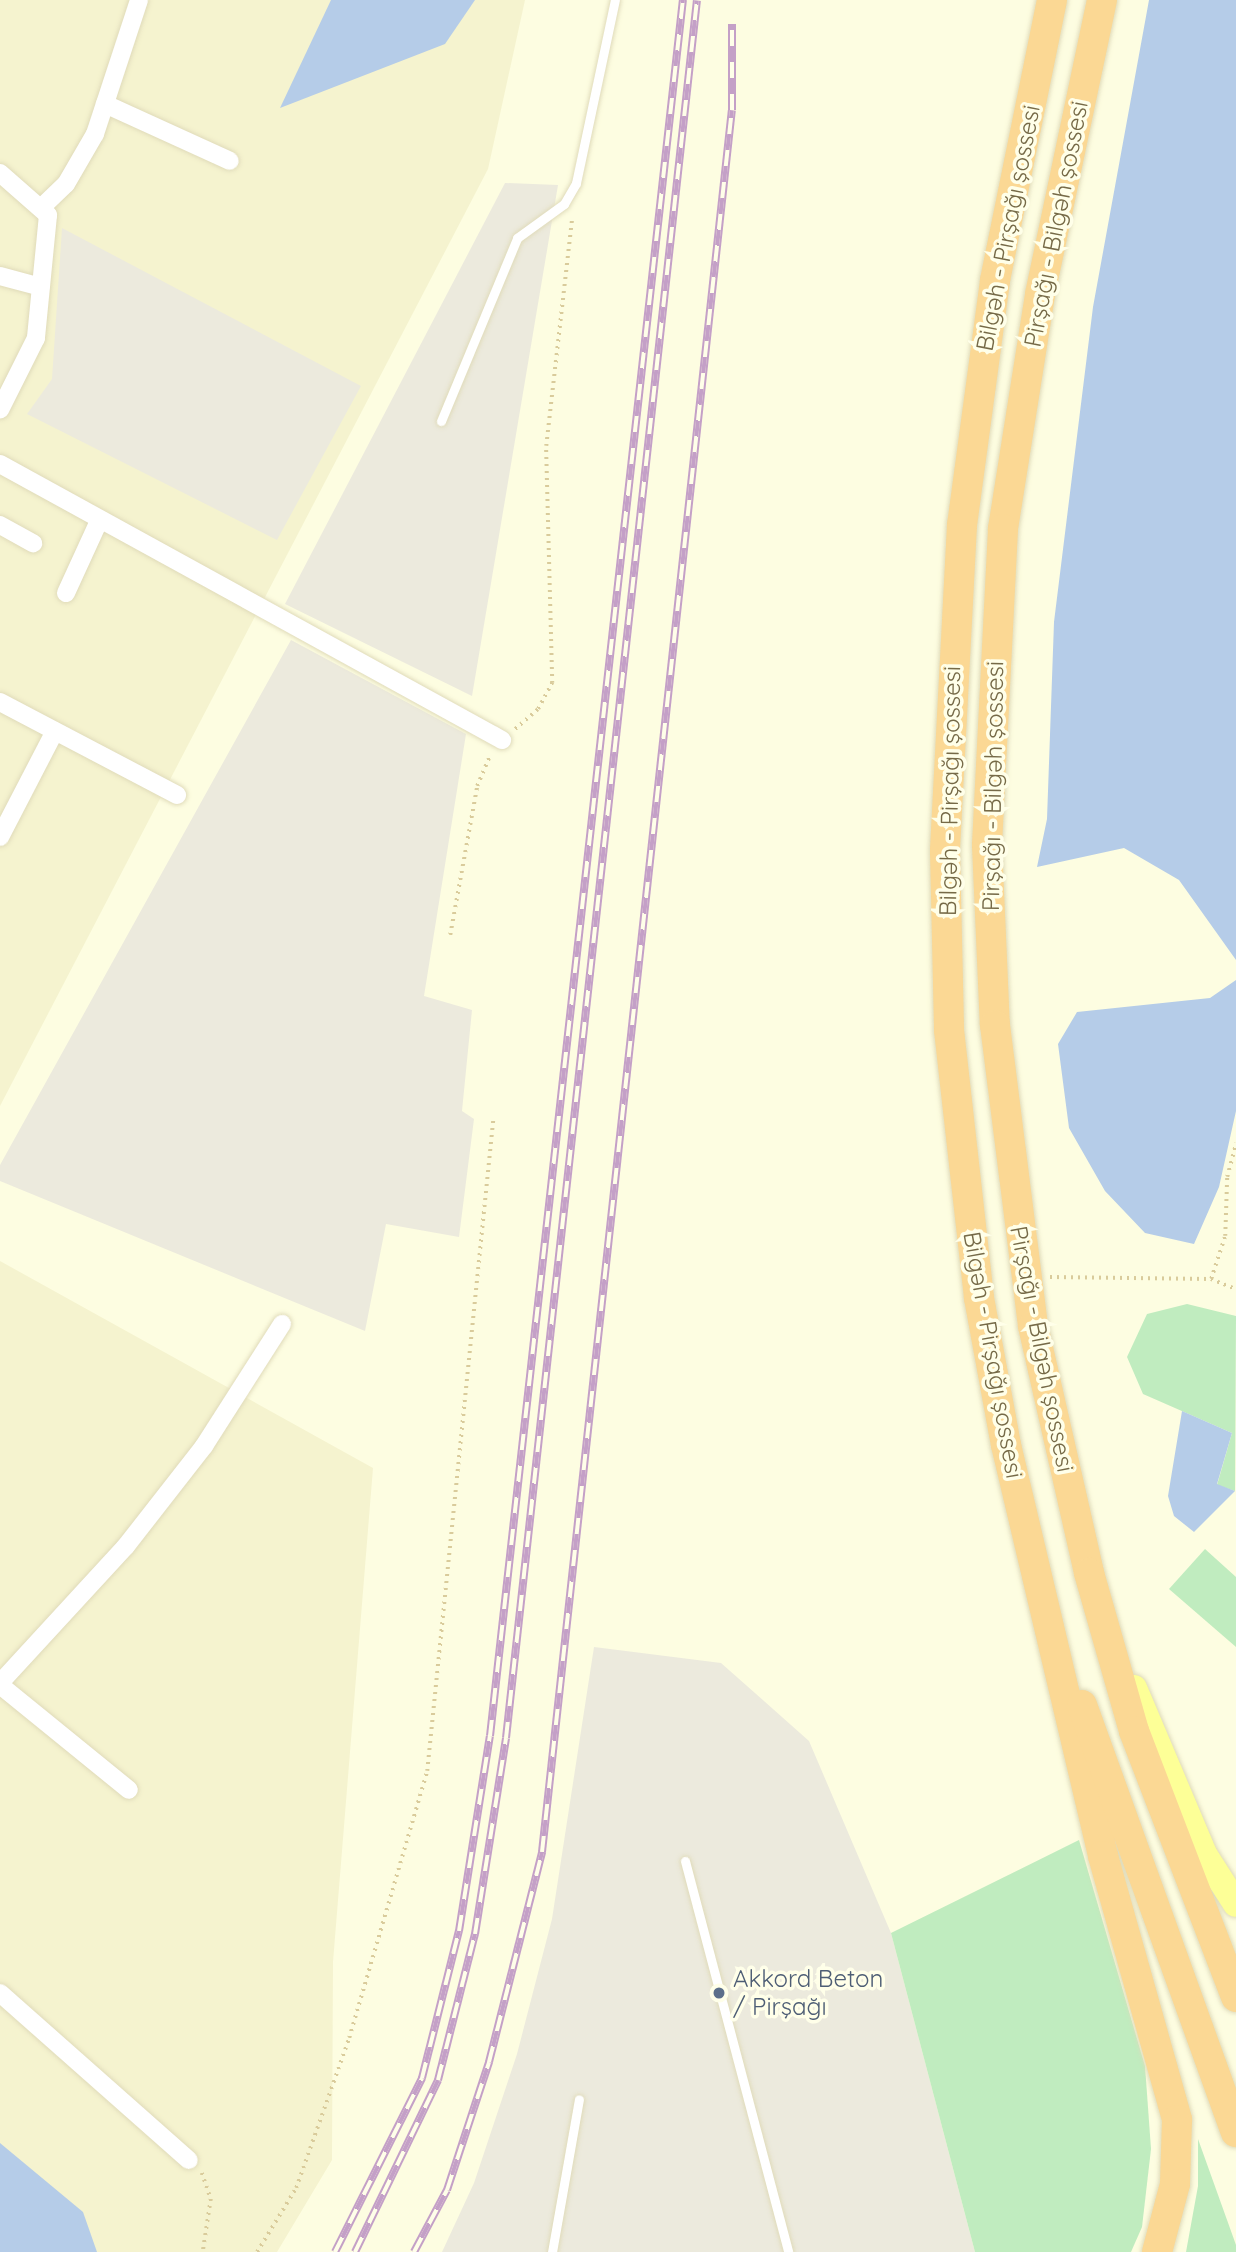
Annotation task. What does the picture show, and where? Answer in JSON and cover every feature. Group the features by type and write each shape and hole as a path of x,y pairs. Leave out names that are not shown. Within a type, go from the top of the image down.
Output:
{"highway":[{"name":"Bilgəh - Pirşağı şossesi","path":"1038,1583 979,1298 960,1159 945,851 951,676 976,396 1052,0"},
{"name":"Pirşağı - Bilgəh şossesi","path":"1102,0 1040,295 1002,542 987,845 995,1025 1026,1278 1089,1573 1134,1731 1236,1997"},
{"path":"1038,1583 1236,2132"},
{"path":"1038,1583 1102,1856 1177,2120 1175,2184 1157,2252"}],"main road":[{"path":"1089,1573 1170,1778 1204,1854 1236,1904"}],"street":[{"path":"44,205 81,162 105,104 139,0"},
{"path":"105,104 230,161"},
{"path":"0,173 44,205 48,228 30,358 0,410"},
{"path":"0,276 41,287"},
{"path":"0,464 98,523 502,740"},
{"path":"66,593 98,523"},
{"path":"0,525 33,543"},
{"path":"0,702 177,795"},
{"path":"0,837 55,731"},
{"path":"129,1790 0,1684 126,1546 204,1446 282,1324"},
{"path":"0,1993 189,2160"}],"lane":[{"path":"441,421 517,238 564,204 576,183 615,0"},
{"path":"685,1861 788,2252"},
{"path":"552,2252 579,2099"}],"path":[{"path":"450,935 477,786 502,740 538,709 552,683 546,446 576,183"},
{"path":"257,2252 296,2188 340,2063 427,1771 493,1120"},
{"path":"1211,1279 1225,1236 1227,1177 1236,1143"},
{"path":"1026,1278 1211,1279 1236,1289"},
{"path":"189,2160 204,2176 211,2199 203,2252"}],"shaded area":[{"path":"0,0 525,0 488,169 0,1106"},
{"path":"505,183 558,185 472,696 285,604"},
{"path":"62,228 361,386 277,540 27,414 52,379"},
{"path":"291,640 466,734 424,996 472,1010 462,1111 474,1119 459,1237 386,1224 365,1331 0,1181 0,1165"},
{"path":"0,1261 373,1468 333,1962 332,2160 277,2252 0,2252"},
{"name":"Akkord Beton / Pirşağı","path":"594,1647 721,1663 809,1741 891,1933 975,2252 442,2252 474,2183 517,2054 552,1919"}],"green space":[{"path":"1187,1304 1236,1316 1235,1491 1217,1485 1232,1433 1143,1394 1127,1357 1147,1314"},
{"path":"1205,1549 1236,1577 1236,1647 1169,1589"},
{"path":"1079,1840 1145,2066 1151,2149 1142,2227 1131,2252 975,2252 891,1933"},
{"path":"1198,2139 1236,2245 1236,2252 1186,2252 1198,2186"}],"water":[{"path":"331,0 475,0 445,44 280,108"},
{"path":"1149,0 1236,0 1236,960 1179,880 1124,848 1037,867 1047,819 1054,622 1093,307"},
{"path":"1236,980 1236,1111 1219,1187 1194,1244 1145,1233 1105,1191 1069,1128 1058,1044 1077,1012 1210,998"},
{"path":"1182,1411 1232,1433 1217,1484 1235,1491 1194,1532 1174,1516 1168,1496"},
{"path":"0,2143 83,2212 97,2252 0,2252"}],"railway":[{"path":"335,2252 422,2078 459,1931 490,1736 683,0"},
{"path":"355,2252 438,2080 475,1934 506,1738 697,0"},
{"path":"414,2252 447,2190 489,2062 542,1852 732,110 732,24"}],"place":[{"name":"Akkord Beton / Pirşağı","path":"719,1993"}]}
